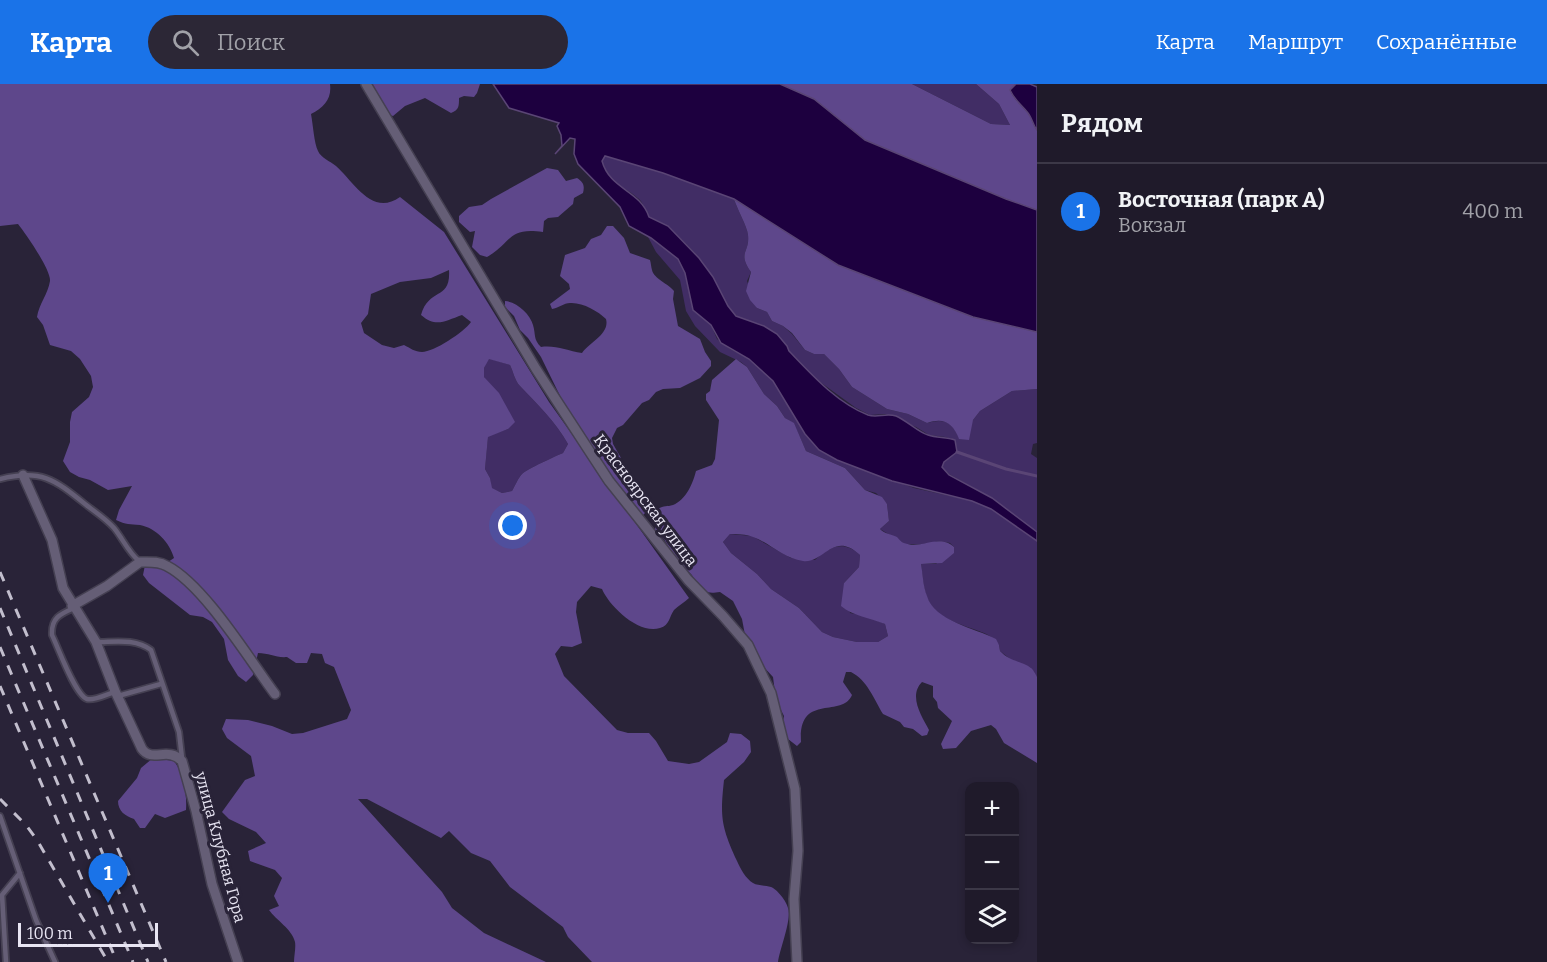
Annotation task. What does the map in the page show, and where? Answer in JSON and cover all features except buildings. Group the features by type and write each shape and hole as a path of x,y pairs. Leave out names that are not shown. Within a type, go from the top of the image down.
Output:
{"street":[{"name":"Красноярская улица","path":"366,84 536,369 596,462 688,580 748,645 771,693 795,789 798,851 794,899 797,962"},
{"name":"улица Клубная Гора","path":"23,475 52,540 63,588 96,642 136,738 146,753 151,755 170,753 182,761 212,884 238,962"},
{"path":"73,607 140,562 166,564 207,600 275,694"}],"lane":[{"path":"0,479 23,475 47,477 65,487 86,506 106,519 131,554 140,562"},
{"path":"73,607 53,621 52,635 78,692 87,699 93,699 161,684"},
{"path":"96,642 131,642 143,644 151,650 179,732 182,761"},
{"path":"0,816 36,920 55,962"},
{"path":"6,962 2,896 20,873"}],"shaded area":[{"path":"0,84 330,84 330,94 326,102 311,114 319,153 336,166 364,195 381,203 400,197 444,232 549,402 689,598 674,610 666,625 652,629 626,618 611,603 602,589 591,586 577,602 576,612 582,643 572,647 561,646 555,654 564,676 617,730 628,733 649,733 668,761 689,764 699,762 727,742 730,733 741,734 750,741 751,752 744,762 724,780 723,821 732,849 746,876 755,884 773,888 787,905 789,913 778,962 592,962 568,937 563,927 510,887 490,861 471,853 449,831 441,838 367,799 358,799 442,892 452,908 484,933 546,962 294,962 293,937 269,910 279,906 274,896 282,878 275,870 250,861 248,851 266,843 256,832 229,819 222,812 245,780 255,776 251,756 227,738 222,729 226,719 248,720 292,734 303,733 347,719 351,710 334,667 325,663 322,654 311,653 307,663 296,663 287,657 258,653 253,675 246,682 238,676 228,660 224,639 212,622 203,617 190,615 149,583 143,575 145,565 165,564 174,558 172,552 162,537 152,529 116,520 132,486 108,490 70,472 63,461 70,442 72,412 89,397 93,387 91,376 80,359 71,351 50,345 43,325 37,317 50,281 47,269 18,224 0,226","holes":["449,270 447,286 429,301 421,315 436,322 462,315 471,322 456,336 434,349 422,352 404,345 394,348 382,345 364,333 361,323 368,314 371,294 400,282 431,278","489,359 510,365 518,384 552,421 568,444 563,453 522,474 512,491 502,493 492,488 485,469 488,437 508,429 515,422 499,393 484,377 484,368"]},
{"path":"372,84 480,84 474,97 459,98 456,111 451,113 425,98 405,106 393,116 387,114"},
{"path":"493,84 780,84 814,99 865,140 1037,210 1037,332 973,317 838,265 734,199 663,173 605,156 602,161 611,178 639,201 649,217 668,226 699,258 736,316 764,326 777,334 789,351 815,378 835,396 857,410 871,416 896,416 924,434 955,440 957,452 944,462 942,467 949,475 992,498 1037,532 1037,541 991,509 972,501 892,481 837,460 819,450 805,434 773,381 749,359 721,343 711,325 693,310 685,273 678,259 651,238 629,226 620,207 578,164 574,154 575,139 570,138 555,154 562,146 557,126 559,123 509,108"},
{"path":"780,84 912,84 991,124 1010,125 999,104 976,84 1016,84 1010,90 1037,130 1037,210 865,140 814,99"},
{"path":"912,84 976,84 999,104 1010,125 991,124"},
{"path":"1016,84 1030,84 1037,87 1037,130 1010,90"},
{"path":"605,156 663,173 734,199 747,231 748,241 744,256 751,272 747,281 757,308 767,312 772,321 783,326 805,350 814,354 824,354 852,387 887,409 908,414 927,423 943,421 954,428 959,438 980,411 1012,391 1037,389 1037,443 1033,444 1031,454 1037,458 1037,532 992,498 949,474 942,467 944,462 957,452 955,440 929,435 885,414 870,415 856,408 816,379 774,333 737,316 729,308 705,265 693,250 667,227 650,219 639,199 612,180 602,161"},
{"path":"547,168 558,170 566,181 577,178 583,184 583,193 574,198 573,204 558,217 544,221 543,232 531,231 516,234 487,257 480,255 472,247 475,231 470,232 459,222 459,216 469,207 482,205"},
{"path":"734,199 838,265 973,317 1037,332 1037,389 1012,391 980,411 973,420 969,440 959,439 951,425 943,421 927,423 908,414 887,409 852,387 824,354 814,354 805,350 792,333 772,321 767,312 757,308 750,300 746,291 751,272 744,256 748,235"},
{"path":"607,226 613,226 624,238 630,253 650,260 653,273 674,291 673,299 678,326 700,339 711,361 711,366 700,378 680,388 663,389 656,392 649,400 642,403 623,425 617,428 612,438 621,458 622,480 646,505 647,511 643,515 638,513 617,488 564,404 541,357 520,330 514,316 505,307 505,301 510,302 526,313 541,347 557,347 582,353 605,329 606,319 580,304 568,303 552,309 550,304 570,289 569,284 560,276 565,255 585,248 591,239 601,235"},
{"path":"647,235 678,259 685,273 693,310 711,325 717,339 749,359 773,380 805,434 819,450 837,460 914,488 972,501 991,509 1037,541 1037,677 1031,668 1014,662 1000,651 999,645 988,635 948,619 935,611 926,596 921,564 936,564 954,547 950,543 940,541 905,544 880,529 889,521 887,504 876,493 865,490 845,468 806,451 794,424 785,418 777,406 764,394 747,367 720,352 695,326 686,311 680,280 656,252"},
{"path":"488,358 510,365 518,384 552,421 568,444 563,453 522,474 512,491 502,493 491,488 490,478 485,469 488,436 508,429 484,377 484,368"},
{"path":"736,359 747,367 764,394 777,406 785,418 794,423 806,451 845,468 865,490 882,497 887,504 889,521 880,529 882,531 910,545 942,541 954,547 954,553 942,563 921,564 927,596 931,605 946,618 996,639 1004,655 1032,668 1037,677 1037,763 1004,743 991,725 971,731 956,748 943,749 941,744 952,721 938,708 933,697 933,686 922,682 916,694 918,706 929,730 927,735 922,736 883,714 866,685 851,672 846,672 843,682 852,695 847,702 813,711 806,717 802,727 801,742 797,746 788,739 783,721 784,716 776,700 773,677 761,664 745,635 742,619 733,601 720,592 709,592 702,589 691,574 676,561 664,540 655,530 658,509 678,503 691,486 696,471 712,465 715,459 719,420 706,400 712,380","holes":["730,534 753,537 783,554 803,561 810,561 836,547 851,548 860,555 859,567 844,583 841,606 856,615 885,624 888,636 878,642 857,642 822,632 799,608 771,589 731,553 723,542"]},
{"path":"730,534 752,536 791,558 815,560 831,548 842,546 854,550 860,555 859,567 844,583 850,613 866,616 885,624 888,636 878,642 857,642 822,632 799,608 771,589 731,553 723,542"},
{"path":"153,758 174,761 184,784 186,810 165,818 155,814 145,828 140,828 134,819 125,815 118,801 137,778 141,768"}],"waterway":[{"path":"957,452 1006,469 1037,476"}],"railway":[{"path":"0,572 166,962"},
{"path":"0,608 148,962"},
{"path":"0,647 133,962"},
{"path":"0,686 117,962"},
{"path":"0,799 26,825 37,840 108,962"}],"place":[{"name":"Восточная (парк А)","path":"108,903"}]}
